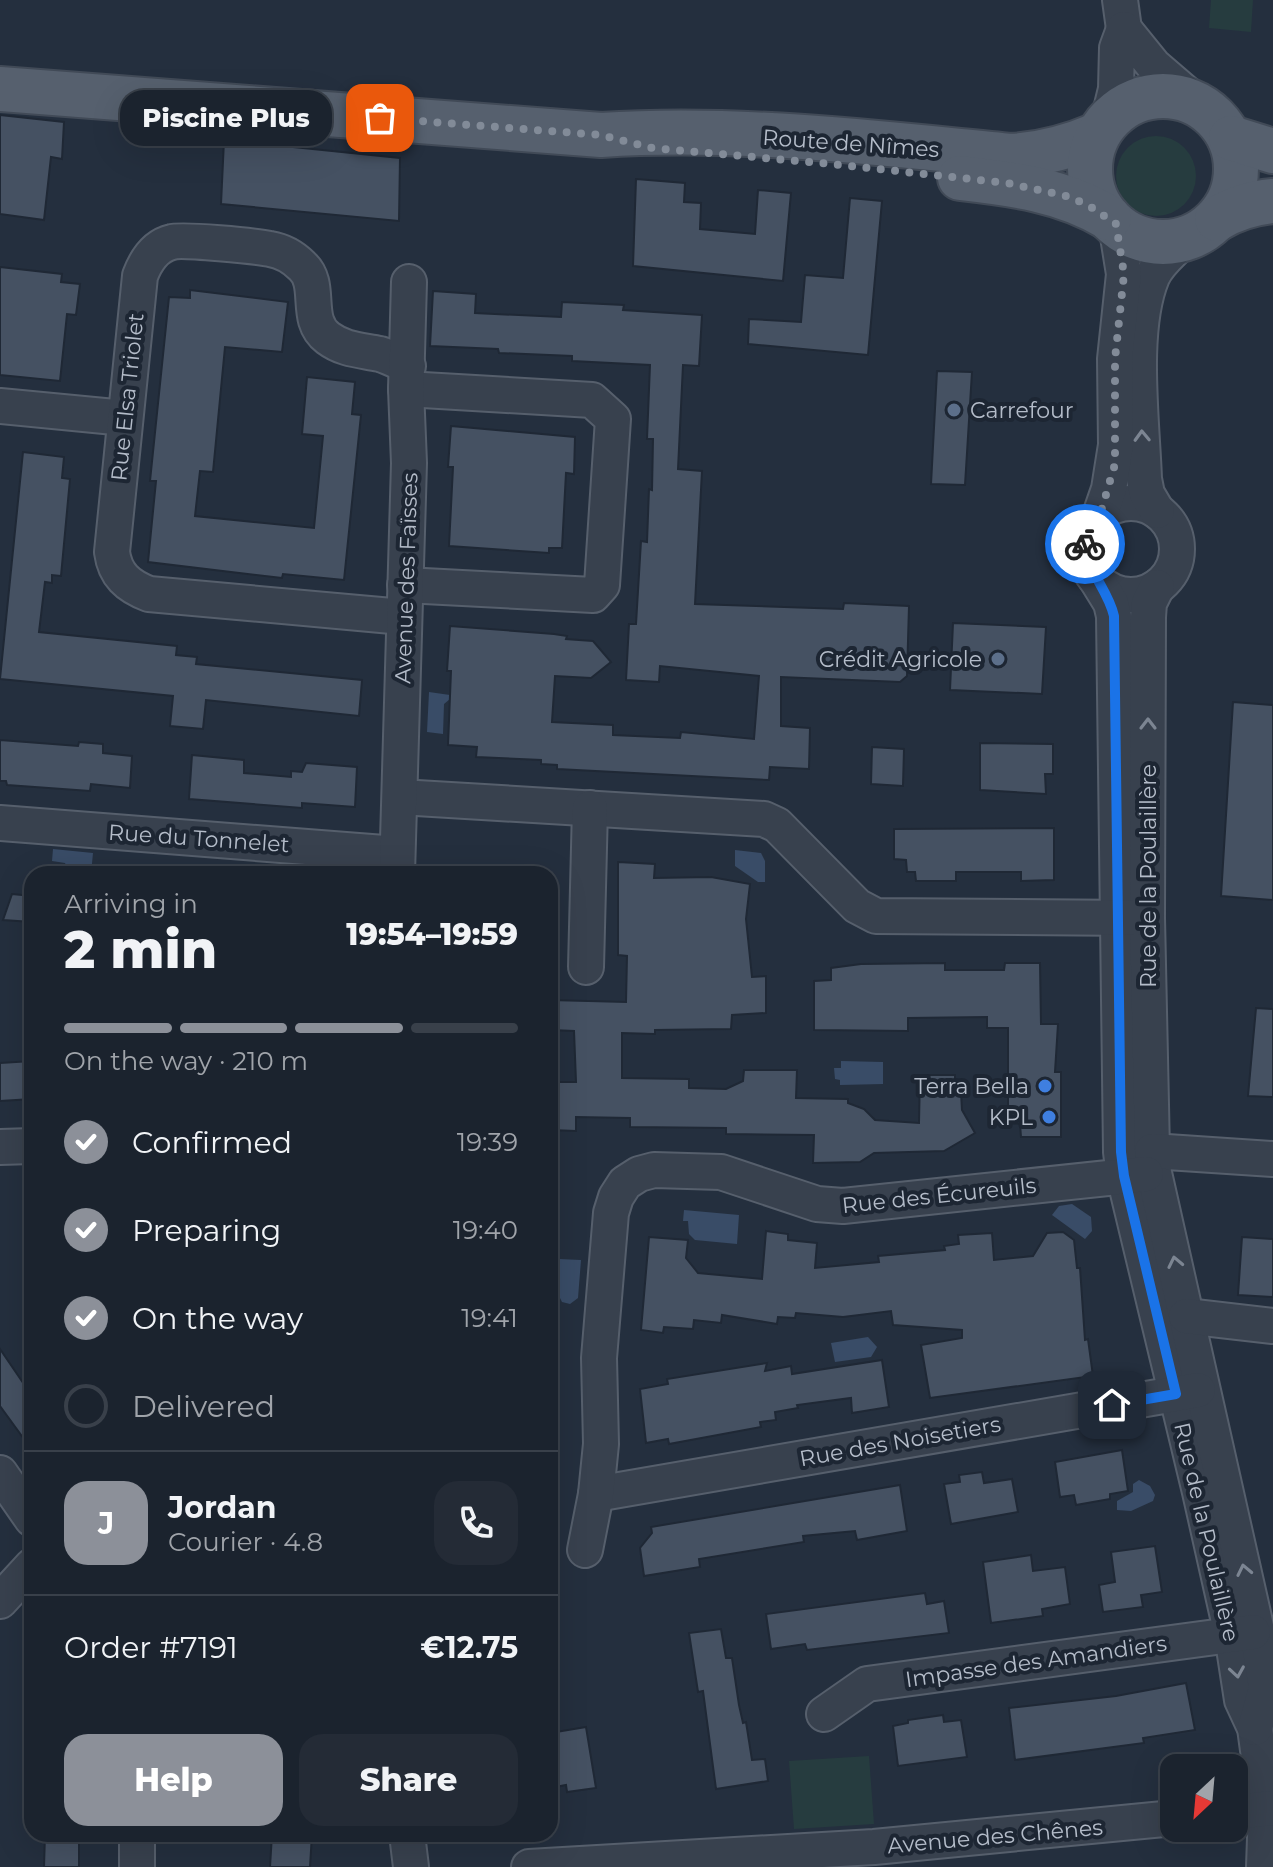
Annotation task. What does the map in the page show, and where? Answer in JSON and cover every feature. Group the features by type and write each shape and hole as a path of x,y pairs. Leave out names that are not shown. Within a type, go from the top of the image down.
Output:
{"main road":[{"name":"Route de Nîmes","path":"0,89 601,135 654,131 822,139 1012,156 1038,154 1074,145 1103,127"},
{"path":"1200,229 1229,201 1236,181 1237,159 1231,138 1217,118 1197,103 1174,96 1151,96 1128,104 1103,127 1091,156 1090,178 1096,200 1124,231 1143,239 1163,242 1200,229 1233,209 1273,201"},
{"name":"Route de Nîmes","path":"601,135 652,148 1007,183 1066,196 1112,221"},
{"path":"1231,138 1273,151"}],"street":[{"path":"1122,14 1154,66 1197,103"},
{"path":"1103,127 1116,89 1122,14"},
{"name":"Rue de la Poulaillère","path":"1112,221 1124,274 1115,359 1116,445 1109,489 1085,545 1089,567 1111,603 1114,616 1132,918"},
{"name":"Rue de la Poulaillère","path":"1190,1391 1186,1316 1143,1167 1121,1152 1149,603 1175,563 1177,548 1167,520 1157,511 1147,494 1144,479 1141,339 1153,276 1162,261 1200,229"},
{"name":"Rue Elsa Triolet","path":"404,601 149,594 134,589 121,578 114,566 112,552 140,276 146,261 158,248 174,241 272,249 290,256 306,268 313,286 316,324 325,336 339,345 381,355 407,377"},
{"name":"Avenue des Faïsses","path":"397,864 409,463 409,282"},
{"path":"404,601 593,595 602,585 613,419 592,400 407,377"},
{"path":"0,406 125,418"},
{"path":"1100,515 1128,503 1143,504 1157,511"},
{"path":"1095,577 1105,586 1131,595 1157,587"},
{"path":"400,797 764,819 777,825 857,906 876,916 1132,918"},
{"path":"586,967 590,808"},
{"name":"Rue du Tonnelet","path":"0,823 397,864"},
{"path":"0,1147 24,1146"},
{"name":"Rue des Écureuils","path":"585,1550 596,1494 601,1444 599,1358 611,1213 625,1183 639,1174 654,1170 721,1172 817,1204 843,1206 1143,1167 1273,1159"},
{"name":"Rue de la Poulaillère","path":"1143,1167 1244,1633 1266,1688 1255,1728 1264,1867"},
{"path":"1186,1316 1273,1326"},
{"name":"Rue des Noisetiers","path":"596,1494 1190,1391"},
{"path":"0,1473 24,1508"},
{"path":"0,1601 24,1575"},
{"name":"Impasse des Amandiers","path":"824,1714 867,1684 1244,1633"},
{"name":"Avenue des Chênes","path":"529,1867 873,1857 1160,1820"},
{"path":"137,1842 137,1867"},
{"path":"408,1842 411,1867"}],"green space":[{"path":"1211,0 1253,0 1251,32 1209,28"},
{"path":"1156,136 1171,139 1184,148 1193,161 1196,176 1193,191 1184,204 1171,213 1156,216 1141,213 1128,204 1119,191 1116,176 1119,161 1128,148 1141,139"},
{"path":"869,1756 874,1824 794,1829 789,1761"}],"water":[{"path":"429,692 450,695 444,704 443,734 427,732"},
{"path":"53,849 93,853 92,866 66,866 65,863 52,861"},
{"path":"735,850 761,853 765,861 765,882 758,882 735,866"},
{"path":"841,1061 883,1062 883,1084 840,1085 840,1080 835,1079 834,1068 841,1068"},
{"path":"1072,1204 1091,1217 1092,1231 1085,1239 1052,1215 1059,1206"},
{"path":"684,1210 739,1215 737,1244 695,1240 689,1234 688,1221 683,1221"},
{"path":"559,1259 581,1260 578,1298 570,1304 558,1298"},
{"path":"868,1337 877,1347 871,1357 835,1362 831,1343"},
{"path":"1139,1480 1150,1486 1155,1495 1153,1501 1131,1511 1117,1510 1117,1501 1133,1492 1133,1484"}],"building":[{"path":"0,115 64,122 62,159 51,157 44,220 0,214"},
{"path":"224,140 400,158 399,221 221,204"},
{"path":"636,179 685,183 684,202 701,203 700,229 755,234 758,190 791,193 783,281 633,266"},
{"path":"850,198 882,201 868,355 748,344 749,319 801,322 805,275 843,278"},
{"path":"0,267 62,274 61,282 80,284 76,315 67,314 60,381 0,375"},
{"path":"190,290 288,302 282,352 225,347 213,472 200,471 195,516 314,528 323,436 302,434 307,377 355,382 352,414 361,415 344,580 283,574 282,578 148,562 156,481 150,481 169,297 190,298"},
{"path":"433,291 476,294 475,313 561,317 562,302 624,305 623,310 702,315 699,366 683,365 678,469 702,471 695,604 843,609 844,603 909,606 907,676 900,682 781,677 781,726 810,728 809,769 770,767 769,780 557,769 557,765 541,764 541,760 476,757 477,747 448,745 450,626 554,634 567,636 566,639 593,641 611,662 591,678 555,676 552,722 613,725 613,735 680,738 681,732 754,739 759,676 660,666 659,682 626,680 629,624 636,624 641,541 647,542 649,489 652,490 653,439 647,439 650,365 572,361 572,356 499,353 498,349 430,346"},
{"path":"937,371 972,372 965,485 931,484"},
{"path":"451,426 575,437 574,474 566,473 562,548 549,548 549,553 449,546 453,467 448,467"},
{"path":"23,452 64,457 62,478 70,479 61,576 52,575 52,583 45,582 39,632 177,646 176,655 197,657 196,664 362,680 359,716 206,700 203,729 170,726 173,696 0,679"},
{"name":"Crédit Agricole","path":"953,623 1046,627 1042,694 950,690"},
{"path":"1233,702 1273,705 1273,900 1221,896"},
{"path":"0,740 78,746 79,742 103,744 103,753 132,756 130,788 91,784 90,791 7,785 6,781 0,781"},
{"path":"980,743 1053,744 1053,774 1045,774 1046,794 980,790"},
{"path":"872,747 904,749 903,786 871,784"},
{"path":"192,755 244,760 244,773 291,777 291,771 302,772 306,763 357,767 355,807 302,803 302,808 189,799"},
{"path":"1054,828 1054,880 1021,881 1021,872 956,872 956,881 916,881 915,872 907,872 906,860 894,859 894,829"},
{"path":"618,862 655,864 654,878 711,877 750,884 746,919 752,977 766,976 766,1013 732,1015 731,1029 622,1033 622,1078 689,1079 689,1088 726,1089 743,1081 744,1070 797,1070 796,1098 848,1099 848,1103 864,1109 875,1120 919,1123 920,1075 955,1075 955,1092 961,1092 962,1110 975,1133 944,1151 874,1153 860,1162 813,1163 814,1135 726,1134 726,1128 630,1127 630,1118 576,1117 576,1131 558,1130 558,1082 576,1082 574,1031 558,1030 558,1000 626,1002 627,956 618,955"},
{"path":"12,894 24,895 24,921 3,920"},
{"path":"945,963 945,970 1004,970 1005,963 1040,963 1041,1024 1058,1024 1055,1072 1061,1072 1061,1137 1021,1137 1020,1124 1008,1123 1008,1028 987,1028 987,1017 908,1018 908,1031 814,1030 814,981 831,980 831,968 861,964"},
{"path":"1256,1008 1273,1009 1273,1097 1248,1096"},
{"path":"24,1062 24,1100 0,1101 0,1063"},
{"path":"766,1231 788,1234 788,1240 817,1243 815,1268 879,1262 878,1256 945,1250 944,1246 959,1244 958,1235 992,1233 994,1260 1033,1256 1047,1233 1063,1232 1074,1240 1077,1268 1080,1268 1085,1340 1088,1339 1093,1376 930,1398 921,1345 962,1338 962,1330 893,1325 891,1311 843,1317 796,1313 795,1318 778,1317 777,1324 722,1315 721,1323 694,1320 693,1329 664,1327 663,1333 641,1330 649,1237 688,1240 686,1258 698,1273 762,1279"},
{"path":"1242,1237 1273,1239 1273,1297 1238,1295"},
{"path":"0,1349 24,1384 24,1439 0,1406"},
{"path":"882,1360 889,1407 852,1413 851,1398 797,1405 798,1408 775,1412 776,1420 760,1422 761,1427 669,1444 668,1439 646,1443 640,1389 668,1384 667,1379 767,1363 765,1371 791,1366 792,1374"},
{"path":"1122,1450 1128,1491 1110,1494 1110,1499 1076,1505 1074,1495 1060,1497 1055,1462"},
{"path":"982,1472 984,1483 1012,1479 1018,1512 951,1524 944,1484 960,1482 959,1475"},
{"path":"900,1485 907,1531 857,1540 855,1531 803,1536 804,1542 699,1559 700,1567 644,1576 640,1548 652,1533 651,1527"},
{"path":"1155,1546 1162,1592 1141,1595 1143,1607 1103,1612 1099,1585 1115,1582 1111,1552"},
{"path":"1031,1555 1033,1571 1065,1567 1070,1604 1042,1609 1043,1616 991,1623 983,1562"},
{"path":"925,1593 927,1604 944,1601 949,1633 807,1650 805,1644 771,1649 766,1614"},
{"path":"721,1629 726,1658 732,1658 752,1760 765,1759 768,1781 716,1789 703,1691 698,1692 689,1633"},
{"path":"1186,1683 1195,1730 1143,1738 1144,1743 1015,1760 1009,1708 1116,1696"},
{"path":"943,1715 944,1722 961,1720 967,1757 898,1766 893,1726 908,1723 908,1720"},
{"path":"586,1727 596,1788 567,1792 566,1785 558,1786 558,1732"},
{"path":"45,1842 79,1842 79,1867 44,1867"},
{"path":"272,1842 312,1842 310,1867 270,1867"}],"way so far":[{"path":"380,118 601,135 652,148 1007,183 1066,196 1088,205 1116,224 1124,274 1115,359 1115,464 1100,515 1088,532 1085,544"}],"place":[{"name":"Piscine Plus","path":"380,118"},
{"name":"Carrefour","path":"954,410"},
{"name":"Crédit Agricole","path":"998,659"},
{"name":"Terra Bella","path":"1045,1086"},
{"name":"KPL","path":"1049,1117"}],"route":[{"path":"1085,544 1089,567 1105,591 1114,616 1121,1152 1176,1394 1112,1405"}]}
